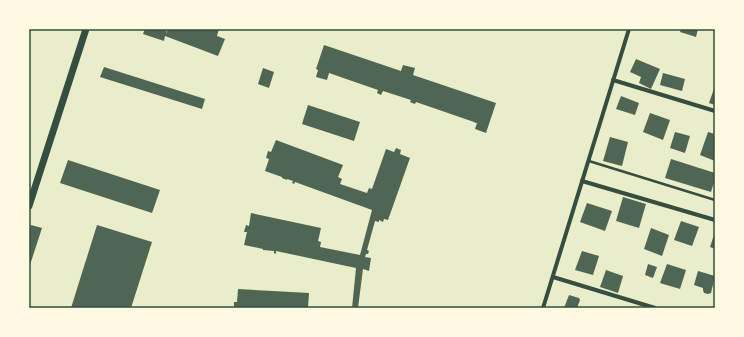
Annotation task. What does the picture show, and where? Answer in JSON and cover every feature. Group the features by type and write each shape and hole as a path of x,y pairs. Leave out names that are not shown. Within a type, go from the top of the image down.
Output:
{"street":[{"path":"29,206 86,29"},
{"path":"543,308 629,29"},
{"path":"613,80 715,112"},
{"path":"582,181 715,220"},
{"path":"553,277 656,308"}],"lane":[{"path":"588,161 715,200"}],"building":[{"path":"145,29 167,29 166,34 168,29 219,29 217,36 225,39 218,56 165,36 164,41 143,34"},
{"path":"681,29 698,29 696,37 680,32"},
{"path":"324,45 401,71 403,65 415,68 413,75 496,103 486,133 475,129 477,123 416,102 415,104 410,102 411,100 383,91 381,95 377,93 378,90 329,73 327,80 316,77 318,70 316,69"},
{"path":"636,59 660,69 651,89 639,83 641,77 630,72"},
{"path":"104,67 205,99 202,109 100,77"},
{"path":"263,68 274,72 269,88 258,84"},
{"path":"663,73 685,79 682,91 660,85"},
{"path":"715,86 715,105 709,103"},
{"path":"621,96 639,103 635,115 616,109"},
{"path":"308,105 360,122 354,141 302,124"},
{"path":"650,113 670,120 663,140 643,132"},
{"path":"675,132 690,136 685,153 670,148"},
{"path":"708,132 715,134 715,161 700,155"},
{"path":"610,137 628,142 622,166 603,161"},
{"path":"276,140 343,165 338,177 342,179 340,184 367,193 369,188 372,189 386,149 394,152 396,148 401,150 400,154 410,158 388,220 384,219 383,222 379,220 379,222 375,221 367,250 369,251 365,257 371,258 369,271 363,269 358,308 352,308 356,268 276,251 276,254 274,251 244,245 247,232 244,232 246,225 249,226 251,213 321,228 318,241 321,242 320,247 360,255 372,210 295,182 294,184 292,183 293,181 265,171 269,159 266,158 268,151 271,152"},
{"path":"671,159 715,173 715,179 711,192 665,178"},
{"path":"68,160 160,190 152,213 60,183"},
{"path":"623,197 646,204 639,228 616,221"},
{"path":"587,203 612,211 605,231 580,222"},
{"path":"681,221 699,227 692,246 674,240"},
{"path":"31,225 42,228 29,268 29,232"},
{"path":"97,225 152,242 131,308 71,308"},
{"path":"651,228 669,235 662,256 644,249"},
{"path":"715,232 715,249 710,247"},
{"path":"582,251 599,256 593,275 575,270"},
{"path":"648,264 657,267 653,278 645,275"},
{"path":"667,264 686,270 680,289 660,283"},
{"path":"606,270 623,276 618,293 600,287"},
{"path":"698,271 715,276 711,293 704,293 703,288 694,285"},
{"path":"238,289 309,293 308,308 234,308 234,302 237,302"},
{"path":"569,295 579,298 580,300 577,308 564,308"}]}
